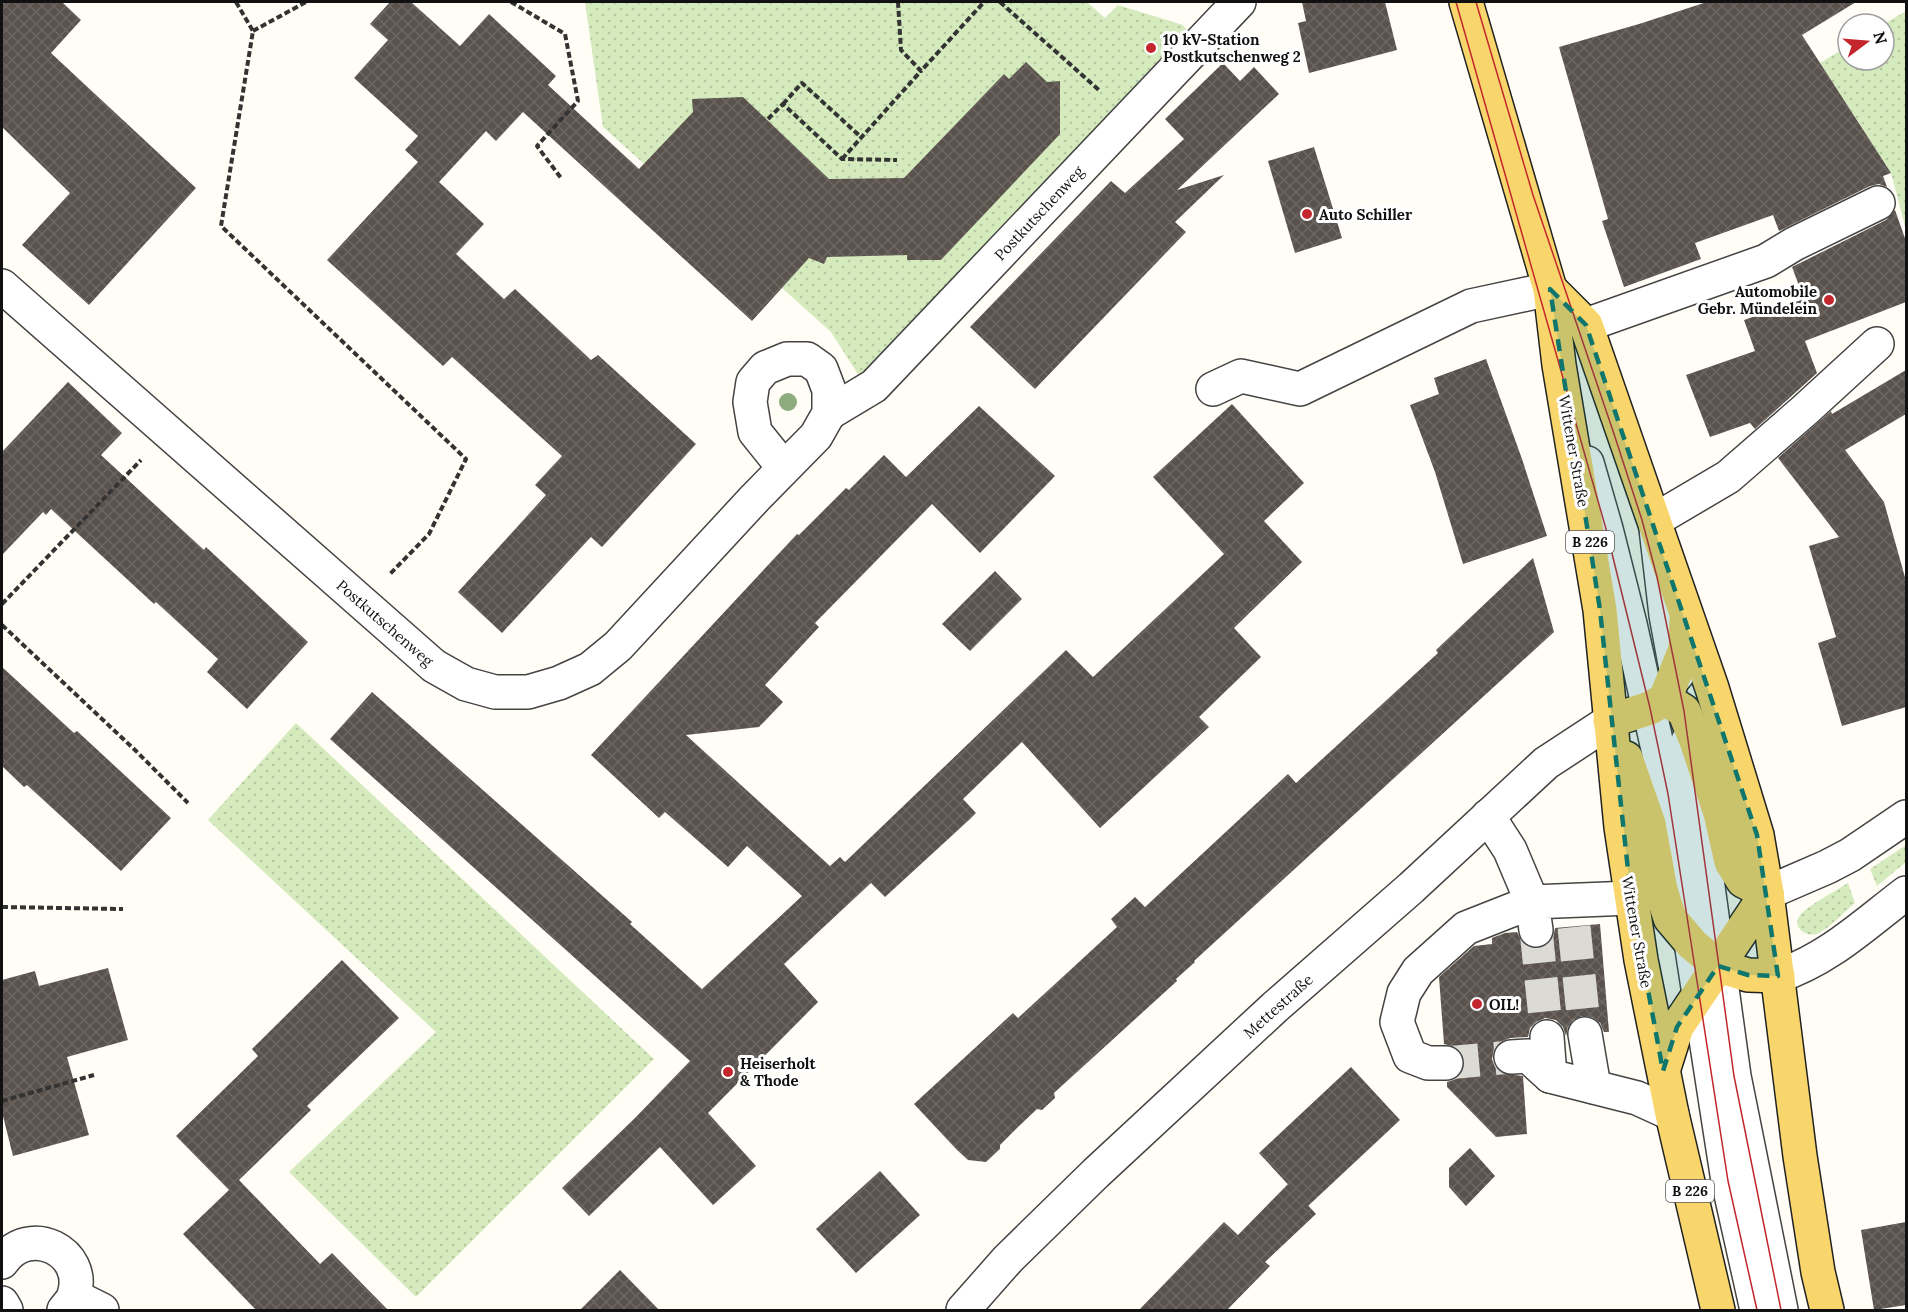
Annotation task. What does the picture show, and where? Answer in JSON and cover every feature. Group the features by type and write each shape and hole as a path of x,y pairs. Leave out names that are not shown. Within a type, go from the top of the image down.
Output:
{"main road":[{"name":"Wittener Straße","path":"1466,2 1550,289 1559,365 1599,600 1630,897 1672,1114 1718,1311"},
{"name":"Wittener Straße","path":"1550,289 1586,325 1655,520 1758,835 1800,1156 1818,1272 1827,1311"},
{"name":"Wittener Straße","path":"1669,697 1685,649 1686,612"},
{"path":"1610,721 1669,697 1696,741 1720,813 1731,862 1743,881 1767,893"},
{"name":"Wittener Straße","path":"1610,721 1632,773 1649,824 1661,890 1670,918 1692,944 1718,966 1748,975 1778,976"},
{"name":"Wittener Straße","path":"1663,1071 1677,1027 1767,893"}],"street":[{"name":"Postkutschenweg","path":"2,286 434,666 466,684 495,693 528,692 559,683 590,669 618,646 816,436 830,413 874,386 1239,2"},
{"path":"1586,325 1766,261 1794,244 1878,204"},
{"path":"1213,389 1241,376 1300,389 1471,306 1550,289"},
{"path":"1757,1311 1728,1180 1668,794 1669,697 1666,615 1655,520 1728,477 1877,344"},
{"path":"784,468 755,432 750,402 753,382 765,368 776,363 787,359 807,359 821,369 829,390 830,413"},
{"path":"1559,365 1609,539 1669,697 1718,966 1734,1076 1781,1311"},
{"name":"Mettestraße","path":"963,1311 1008,1259 1096,1173 1275,1007 1546,763 1610,721"},
{"path":"1488,816 1510,850 1534,916"},
{"path":"1767,893 1850,855 1906,817"},
{"path":"1778,976 1801,968 1829,953 1906,893"},
{"path":"1446,1063 1428,1063 1410,1056 1398,1022 1404,993 1418,971 1466,928 1534,916 1573,914 1630,897"},
{"path":"1585,1034 1594,1087"},
{"path":"1547,1037 1550,1076"},
{"path":"1511,1058 1528,1056 1550,1076 1637,1098 1672,1114"},
{"path":"2,1262 9,1252 27,1242 49,1244 66,1256 76,1275 80,1306"},
{"path":"2,1303 6,1311"}],"path":[{"path":"236,2 253,31 221,226 466,459 429,534 362,603"},
{"path":"253,31 306,2"},
{"path":"511,2 565,34 578,101 537,146 561,178"},
{"path":"898,2 901,50 921,71"},
{"path":"842,159 984,2"},
{"path":"1000,2 1130,117"},
{"path":"768,119 802,82 861,138"},
{"path":"783,104 842,159 897,160"},
{"path":"2,604 167,431"},
{"path":"2,625 188,803"},
{"path":"2,907 123,909"},
{"path":"2,1101 94,1075"}],"highlighted area":[{"path":"1550,289 1586,325 1757,835 1778,976 1748,975 1718,966 1677,1027 1663,1071 1631,898 1600,610"}],"green space":[{"path":"585,2 1087,2 1105,18 1118,5 1183,25 1190,35 861,379 831,332 603,127"},
{"path":"1906,11 1906,230 1891,173 1820,63 1836,53 1836,72 1896,72 1896,17"},
{"path":"296,723 654,1059 416,1297 289,1172 436,1032 208,820"},
{"path":"1906,845 1906,862 1877,886 1870,869"},
{"path":"1848,883 1855,903 1833,923 1814,934 1805,933 1798,927 1798,919 1805,910"}],"building":[{"path":"2,2 62,2 81,20 51,53 196,188 89,305 22,245 70,193 2,127"},
{"path":"390,2 411,2 460,46 489,14 556,76 548,85 639,169 693,112 692,99 743,97 829,179 904,178 1004,74 1009,79 1026,62 1047,82 1060,81 1060,134 941,260 907,260 907,255 827,257 824,264 809,258 752,321 523,112 496,141 486,131 439,182 484,224 456,254 504,299 515,289 591,360 598,355 696,444 602,547 591,537 502,633 458,592 546,495 535,485 562,456 452,357 443,366 327,260 418,162 405,150 418,136 354,78 388,40 370,24"},
{"path":"1302,2 1385,2 1397,50 1309,73 1298,23 1306,21"},
{"path":"1707,2 1856,2 1836,12 1836,14 1802,35 1891,173 1883,176 1887,187 1879,184 1870,186 1779,231 1773,215 1695,243 1701,259 1624,287 1602,221 1608,219 1559,47"},
{"path":"1223,63 1240,81 1254,67 1279,94 1177,190 1224,175 1175,222 1186,232 1035,389 970,327 1111,181 1125,193 1184,139 1165,119"},
{"path":"1314,147 1342,238 1295,253 1268,161"},
{"path":"1895,210 1906,241 1906,302 1805,341 1817,373 1755,429 1750,423 1710,437 1686,375 1755,351 1744,320 1804,299 1792,267 1886,220"},
{"path":"1486,359 1547,536 1463,564 1435,472 1410,405 1439,394 1434,378"},
{"path":"1906,370 1906,414 1845,450 1884,502 1906,581 1906,707 1842,726 1818,643 1836,637 1809,546 1839,537 1778,458 1831,411 1832,414"},
{"path":"68,382 122,433 101,455 204,550 206,547 308,642 247,709 207,672 218,659 156,602 154,604 51,509 46,515 43,512 2,555 2,452"},
{"path":"1232,404 1304,483 1264,521 1302,562 1234,628 1261,657 1199,717 1209,727 1100,828 1022,742 963,799 976,813 969,820 885,897 871,883 784,964 818,1002 708,1113 756,1166 713,1205 660,1147 589,1216 562,1188 690,1061 330,739 372,692 632,922 630,924 702,989 802,896 747,846 728,867 665,812 659,818 591,755 797,534 799,535 846,488 849,490 884,455 906,477 979,406 1055,476 980,553 932,504 815,623 819,627 765,685 783,702 759,727 686,735 830,866 840,857 845,862 1066,650 1093,677 1224,554 1153,477"},
{"path":"1533,558 1554,632 1194,961 1176,979 1177,981 1054,1093 1055,1098 1042,1110 1037,1109 1018,1127 986,1162 968,1160 957,1150 914,1104 1013,1013 1018,1018 1117,927 1111,919 1135,897 1145,907 1288,774 1296,783 1438,653 1436,650"},
{"path":"995,571 1022,599 970,651 942,624"},
{"path":"2,667 74,733 77,731 171,818 121,871 27,785 24,787 2,766"},
{"path":"1600,924 1609,1032 1604,1032 1600,1023 1592,1017 1582,1016 1573,1020 1566,1036 1563,1027 1556,1020 1545,1018 1530,1028 1528,1037 1510,1038 1500,1042 1494,1049 1492,1059 1495,1067 1502,1073 1523,1076 1527,1134 1496,1137 1447,1087 1447,1082 1456,1079 1462,1073 1465,1062 1456,1047 1444,1044 1439,977 1474,946 1492,944 1492,938 1505,933 1517,932 1522,942 1530,948 1538,949 1548,944 1553,938 1555,928"},
{"path":"342,960 399,1018 307,1106 311,1110 239,1180 320,1264 332,1253 389,1311 257,1311 183,1234 229,1190 176,1136 258,1056 252,1049"},
{"path":"108,968 128,1040 67,1057 89,1135 13,1156 2,1112 2,980 35,971 39,986"},
{"path":"1351,1067 1400,1120 1308,1206 1259,1153"},
{"path":"1470,1148 1495,1176 1466,1206 1449,1187 1449,1168"},
{"path":"880,1171 920,1215 856,1273 816,1229"},
{"path":"1288,1184 1316,1214 1265,1262 1270,1266 1226,1311 1138,1311 1224,1222 1238,1235"},
{"path":"1906,1222 1906,1305 1874,1310 1861,1230"},
{"path":"620,1270 660,1311 579,1311"}],"tunnel":[{"path":"1574,927 1585,1034"},
{"path":"1536,930 1547,1037"},
{"path":"1446,1063 1511,1057"}],"tram line":[{"path":"1456,2 1606,529 1650,708 1668,794 1728,1181 1757,1310"},
{"path":"1476,2 1533,195 1642,520 1657,577 1684,711 1734,1076 1781,1310"}],"place":[{"name":"10 kV-Station Postkutschenweg 2","path":"1151,48"},
{"name":"Auto Schiller","path":"1307,214"},
{"name":"Automobile Gebr. Mündelein","path":"1829,300"},
{"name":"OIL!","path":"1477,1004"},
{"name":"Heiserholt & Thode","path":"728,1072"}]}
